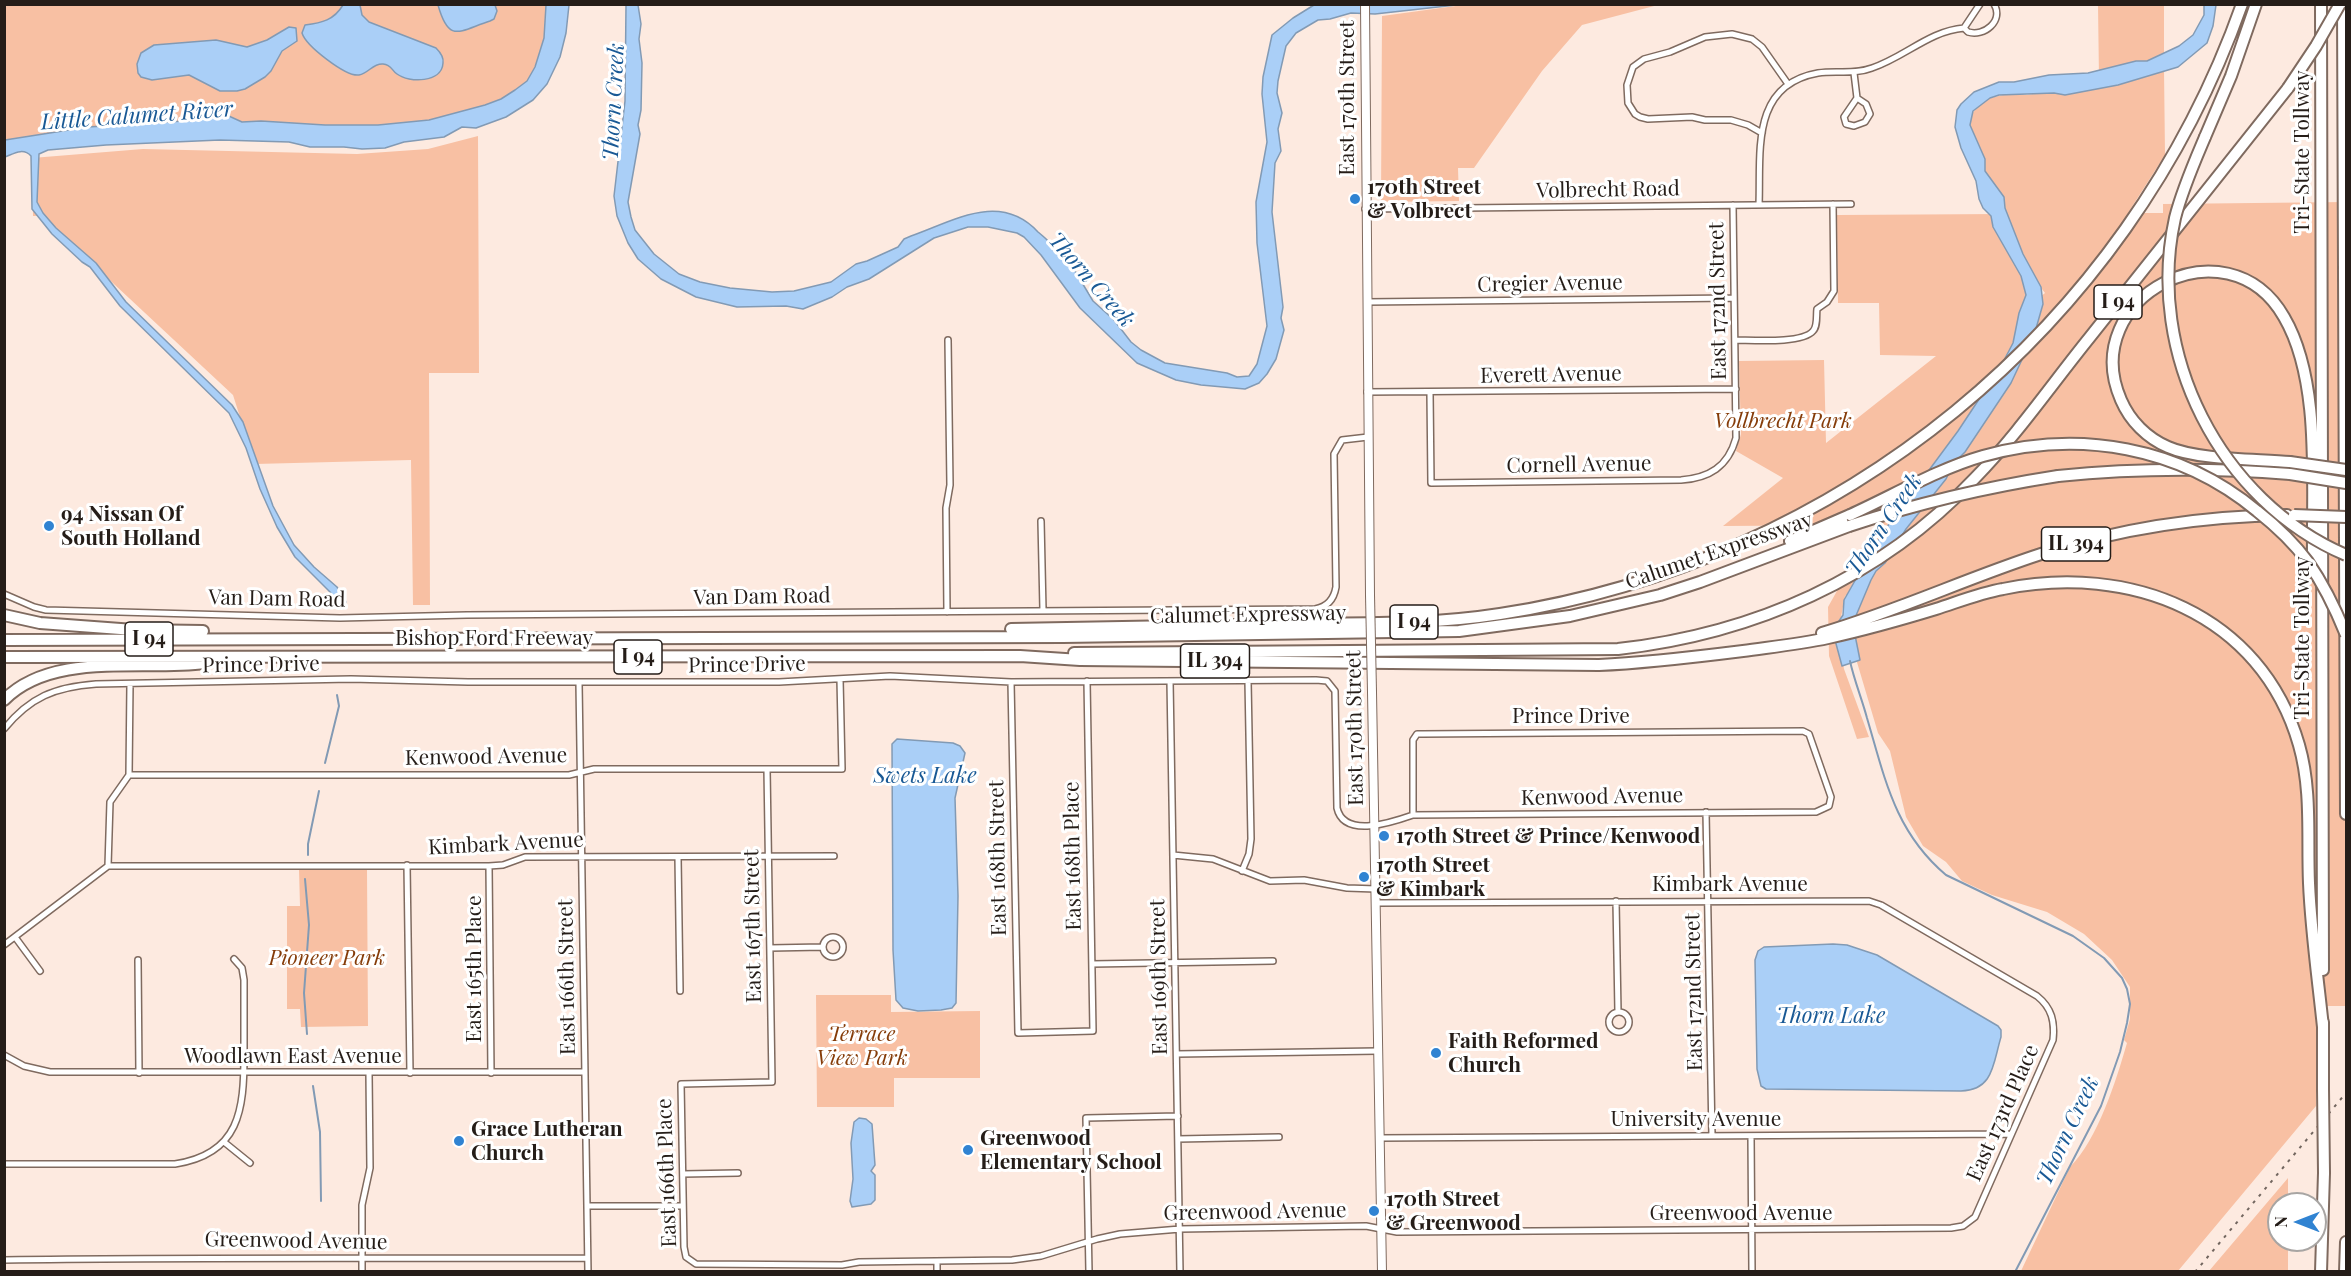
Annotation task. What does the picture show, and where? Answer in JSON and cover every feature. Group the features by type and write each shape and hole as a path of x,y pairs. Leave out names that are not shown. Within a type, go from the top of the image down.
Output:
{"highway":[{"name":"I 94","path":"918,636 957,630 1391,624 1466,618 1538,608 1612,591 1664,575 1775,529 1820,505 1879,468 1965,406 2023,351 2071,300 2118,240 2165,168 2206,90 2242,4"},
{"path":"2256,4 2231,76 2184,188 2175,218 2171,251 2170,313 2183,371 2204,421 2220,450 2242,478 2288,520 2327,546 2346,555"},
{"path":"2316,4 2321,59"},
{"name":"Tri-State Tollway","path":"2321,4 2324,1173 2321,1272"},
{"name":"I 94","path":"1020,656 1080,652 1618,650 1718,632 1765,616 1826,590 1886,554 1942,510 1976,478 2288,88 2342,4"},
{"name":"Tri-State Tollway","path":"2342,4 2346,814"},
{"path":"2322,631 2313,554 2309,404 2299,354 2285,318 2272,300 2254,286 2233,276 2215,272 2195,272 2175,276 2155,287 2129,311 2118,334 2113,370 2122,402 2140,429 2166,446 2185,453 2289,462 2346,470"},
{"path":"2344,445 2346,430"},
{"path":"1850,521 1959,465 2014,449 2034,445 2086,443 2140,451 2162,457 2208,477 2232,491 2274,525 2308,563 2336,611 2346,635"},
{"name":"Calumet Expressway","path":"918,636 1459,631 1570,616 1626,604 1700,582 1850,521 2016,483 2058,476 2175,469 2290,474 2346,483"},
{"name":"IL 394","path":"1020,656 1080,660 1599,665 1640,663 1746,650 1826,635 1868,624 2040,554 2091,539 2180,521 2221,517 2294,515 2346,517"},
{"path":"1868,624 1993,591 2036,584 2075,583 2123,587 2161,597 2188,609 2227,634 2252,659 2274,688 2295,732 2304,763 2308,803 2310,912 2323,1027"},
{"path":"4,615 40,623 134,630 243,631 292,638"},
{"name":"Bishop Ford Freeway","path":"4,640 918,636"},
{"name":"Bishop Ford Freeway","path":"4,657 1020,656"},
{"path":"4,699 31,679 60,670 190,665 256,658"},
{"path":"2345,1272 2346,1242"}],"street":[{"name":"East 170th Street","path":"1365,4 1367,392 1382,1272"},
{"path":"1759,205 1762,133 1770,104 1779,92 1788,84 1818,73 1854,73 1882,65 1933,35 1964,28 1980,4"},
{"path":"1964,28 1974,34 1993,25 1997,12 1994,4"},
{"path":"1762,133 1739,122 1692,117 1648,119 1640,117 1628,103 1629,75 1637,63 1714,35 1732,34 1752,39 1762,47 1788,84"},
{"path":"1854,73 1857,98 1844,117 1846,124 1850,126 1865,122 1870,114 1866,104 1857,98"},
{"path":"1735,340 1788,340 1813,332 1816,326 1817,309 1827,302 1834,291 1833,204"},
{"name":"Volbrecht Road","path":"1365,209 1851,204"},
{"name":"East 172nd Street","path":"1723,465 1736,438 1732,205"},
{"name":"Cregier Avenue","path":"1367,302 1734,298"},
{"path":"947,612 946,508 950,485 948,340"},
{"name":"Everett Avenue","path":"1367,392 1736,389"},
{"name":"Cornell Avenue","path":"1430,393 1431,483 1681,480 1705,476 1723,465"},
{"name":"Van Dam Road","path":"4,594 33,607 46,610 340,618 457,615 1309,609 1325,606 1334,596 1336,587 1334,454 1342,440 1368,437"},
{"path":"1041,521 1043,610"},
{"name":"Prince Drive","path":"4,729 22,708 53,691 81,685 351,679 579,683 779,682 890,676 1011,682 1316,680 1331,683 1335,691 1338,814 1348,824 1375,825"},
{"name":"Kenwood Avenue","path":"129,775 569,775 594,769 842,769 840,679"},
{"name":"East 168th Place","path":"1087,681 1093,1031"},
{"name":"East 169th Street","path":"1170,681 1180,1272"},
{"path":"1242,871 1249,854 1251,839 1248,681"},
{"name":"East 168th Street","path":"1011,682 1018,1033 1093,1031"},
{"name":"East 166th Street","path":"579,683 588,1272"},
{"path":"4,945 108,866 110,802 129,775 130,684"},
{"name":"Prince Drive","path":"1413,815 1412,747 1417,734 1808,732"},
{"name":"Kenwood Avenue","path":"1375,825 1413,815 1816,812 1829,806 1830,793 1808,732"},
{"name":"East 167th Street","path":"681,1084 772,1082 767,769"},
{"name":"East 172nd Street","path":"1707,812 1712,1136"},
{"path":"1173,855 1204,856 1270,881 1304,880 1347,888 1376,889"},
{"name":"Kimbark Avenue","path":"108,866 489,866 503,865 525,857 834,856"},
{"path":"678,857 680,991"},
{"path":"407,865 410,1073"},
{"name":"East 165th Place","path":"489,866 491,1073"},
{"path":"1616,900 1618,1012"},
{"name":"Kimbark Avenue","path":"1376,903 1616,900 1869,901 1881,905 2037,996 2048,1005 2051,1012"},
{"path":"15,937 40,971"},
{"path":"770,948 823,947"},
{"path":"4,1164 175,1164 197,1159 224,1142 240,1113 244,1094 244,980 242,968 234,959"},
{"path":"138,960 139,1073"},
{"path":"1092,964 1273,961"},
{"name":"East 173rd Place","path":"1969,1223 1975,1217 2053,1040 2054,1025 2051,1012"},
{"path":"1176,1054 1378,1051"},
{"name":"Woodlawn East Avenue","path":"4,1055 24,1066 50,1072 584,1072"},
{"path":"362,1272 362,1205 370,1168 369,1073"},
{"name":"East 166th Place","path":"681,1084 684,1253 689,1261"},
{"path":"1089,1272 1086,1118 1178,1116"},
{"name":"University Avenue","path":"1380,1138 2011,1134"},
{"path":"1751,1136 1752,1272"},
{"path":"1178,1138 1279,1137"},
{"path":"224,1142 250,1163"},
{"path":"683,1174 738,1173"},
{"path":"587,1206 683,1206"},
{"name":"Greenwood Avenue","path":"689,1261 700,1264 1020,1259 1041,1256 1120,1234 1180,1229 1366,1226 1397,1232 1951,1228 1969,1223"},
{"name":"Greenwood Avenue","path":"4,1260 187,1257 587,1258"},
{"path":"937,1261 937,1272"},
{"path":"851,1263 852,1271"}],"green space":[{"path":"5,5 546,5 544,38 535,67 527,81 501,99 429,120 378,125 325,125 243,122 229,115 209,114 199,120 88,127 5,140"},
{"path":"1463,5 1658,5 1582,25 1542,71 1474,168 1458,168 1459,201 1381,202 1382,16"},
{"path":"2098,5 2164,5 2164,61 2099,79"},
{"name":"Vollbrecht Park","path":"2164,69 2165,155 2128,213 2163,213 2163,204 2346,202 2346,1006 2317,1006 2316,1106 2178,1271 2021,1271 2070,1167 2089,1141 2112,1092 2127,1043 2124,1040 2130,1019 2130,987 2112,960 2084,934 2047,912 1992,895 1962,881 1946,862 1923,846 1906,817 1890,751 1878,733 1851,642 1858,589 1845,596 1838,633 1844,669 1869,737 1857,739 1829,656 1828,607 1861,548 1881,525 1723,526 1783,478 1736,451 1741,434 1739,361 1824,360 1826,443 1936,356 1880,355 1879,303 1838,303 1837,215 2001,214 2029,295 2024,310 2045,293 2022,263 1969,134 1970,116 1980,104 1990,98 2011,93 2027,95"},
{"path":"478,136 479,373 429,373 430,605 413,605 411,460 255,464 233,395 41,216 33,216 32,158 143,149 357,154 428,149"},
{"name":"Pioneer Park","path":"299,870 367,870 368,1026 301,1027 300,1009 287,1009 287,906 300,906"},
{"name":"Terrace View Park","path":"816,995 891,995 891,1012 980,1011 980,1078 894,1078 894,1107 817,1107"},
{"path":"2288,1178 2288,1192 2276,1192"},
{"path":"2267,1203 2267,1252 2288,1252 2288,1271 2209,1271"}],"water":[{"path":"343,5 360,5 362,15 369,22 436,48 443,59 441,70 431,78 417,80 402,77 388,65 383,64 376,65 359,75 336,66 318,53 302,33 305,25 327,20"},
{"path":"438,5 495,5 497,11 494,19 463,31 457,31 451,30 446,25"},
{"path":"546,5 569,5 566,33 560,57 547,84 533,100 506,117 476,128 462,127 444,137 404,142 385,148 310,147 289,142 220,140 106,145 48,150 39,154 37,202 43,213 56,228 96,263 126,302 232,405 243,422 273,506 294,545 337,587 346,602 343,606 333,606 333,597 330,592 295,557 277,527 260,489 246,448 229,413 120,306 90,267 52,234 32,209 31,156 21,152 5,157 5,140 88,127 199,120 209,114 220,112 242,122 378,125 429,120 501,99 527,81 535,67 544,38"},
{"path":"626,5 638,5 642,63 641,110 638,125 640,134 628,202 635,230 654,254 679,274 700,282 730,288 772,292 794,291 831,282 856,264 898,247 904,239 960,217 992,211 1008,213 1023,220 1047,240 1053,250 1063,251 1093,301 1141,350 1165,363 1227,373 1237,377 1249,376 1257,364 1267,326 1257,243 1256,202 1267,142 1262,94 1263,77 1272,35 1314,5 1456,5 1375,14 1351,13 1318,20 1296,33 1286,46 1278,81 1277,93 1282,113 1278,129 1281,151 1275,163 1272,212 1284,330 1276,359 1267,374 1259,383 1245,389 1176,380 1137,363 1080,308 1041,255 1024,237 1017,233 988,227 968,227 934,238 869,279 847,287 832,297 803,309 786,306 737,307 696,297 661,279 638,259 628,243 617,216 614,196 625,101"},
{"path":"2204,5 2216,5 2213,26 2207,43 2178,67 2118,85 2065,95 2054,93 1999,95 1990,98 1973,111 1970,125 1985,159 1985,171 2004,197 2005,208 2023,254 2041,287 2043,304 2035,332 2011,383 1965,452 1954,463 1946,479 1906,529 1885,563 1876,571 1871,580 1855,618 1854,630 1860,660 1842,666 1835,640 1835,627 1843,615 1844,600 1881,535 1958,431 2001,366 2013,343 2019,313 2026,295 2021,276 1993,227 1991,216 1983,208 1979,199 1976,181 1961,148 1955,127 1957,110 1974,92 1999,82 2014,82 2049,75 2088,73 2136,61 2147,61 2179,46 2193,35 2204,15"},
{"path":"289,27 296,28 297,41 282,51 265,77 245,89 220,91 189,75 152,80 141,77 138,73 137,64 141,53 154,45 216,40 247,47 267,40"},
{"name":"Swets Lake","path":"897,739 953,743 960,746 965,753 955,798 958,896 956,1003 952,1008 918,1011 903,1008 896,1000 893,950 892,744"},
{"name":"Thorn Lake","path":"1847,945 1877,955 1998,1026 2001,1030 2001,1037 1994,1065 1986,1080 1980,1086 1961,1091 1766,1089 1761,1086 1757,1069 1755,960 1758,951 1764,947"},
{"path":"859,1118 866,1119 872,1124 875,1165 871,1171 875,1175 875,1200 871,1204 852,1207 850,1201 853,1179 851,1143 854,1122"}],"waterway":[{"name":"Thorn Creek","path":"1850,661 1894,803 1903,823 1929,858 1946,875 2073,936 2104,958 2122,978 2127,989 2130,1004 2127,1023 2120,1052 2101,1106 2015,1272"},
{"path":"325,763 339,706 337,695"},
{"path":"308,855 308,844 319,791"},
{"path":"305,879 309,925 304,993 307,1034"},
{"path":"313,1086 320,1132 321,1201"}],"railway":[{"path":"2195,1272 2346,1093"}],"place":[{"name":"170th Street & Volbrect","path":"1355,199"},
{"name":"94 Nissan Of South Holland","path":"49,526"},
{"name":"170th Street & Prince/Kenwood","path":"1384,836"},
{"name":"170th Street & Kimbark","path":"1364,877"},
{"name":"Faith Reformed Church","path":"1436,1053"},
{"name":"Grace Lutheran Church","path":"459,1141"},
{"name":"Greenwood Elementary School","path":"968,1150"},
{"name":"170th Street & Greenwood","path":"1374,1211"}],"water label":[{"name":"Little Calumet River","path":"137,116"}]}
